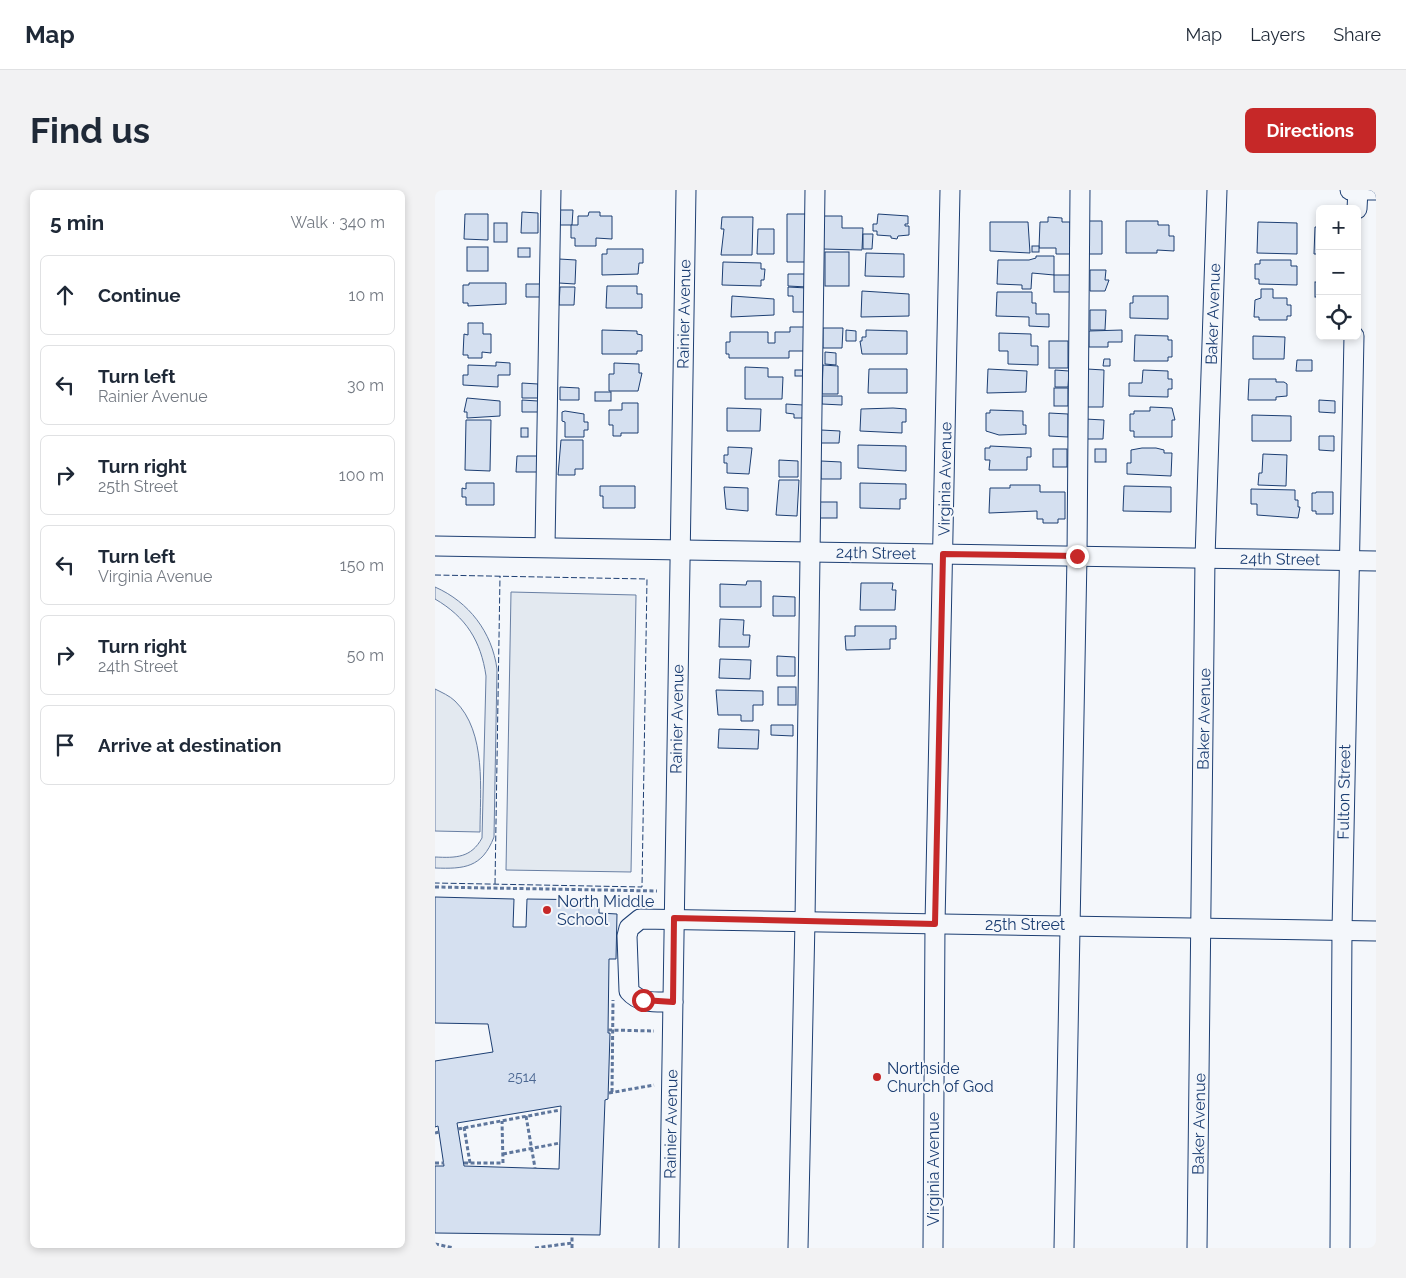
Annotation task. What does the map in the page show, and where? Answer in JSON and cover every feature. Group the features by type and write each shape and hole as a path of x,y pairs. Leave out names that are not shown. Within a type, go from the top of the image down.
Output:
{"street":[{"path":"545,547 551,190"},
{"name":"Rainier Avenue","path":"669,1248 686,190"},
{"path":"798,1248 805,921 815,190"},
{"name":"Virginia Avenue","path":"933,1248 935,924 950,190"},
{"path":"1064,1248 1077,556 1080,190"},
{"name":"Baker Avenue","path":"1197,1248 1205,558 1217,190"},
{"path":"1350,190 1376,190"},
{"path":"1357,205 1358,190"},
{"name":"Fulton Street","path":"1340,1248 1342,930 1354,340"},
{"name":"24th Street","path":"435,546 1376,560"},
{"name":"25th Street","path":"673,1002 643,1000 634,997 629,990 627,936 629,928 640,919 674,918 1376,931"}],"path":[{"path":"435,887 657,891"},
{"path":"613,995 610,1092 654,1085"},
{"path":"607,1030 654,1031"},
{"path":"458,1129 560,1110"},
{"path":"526,1116 535,1168"},
{"path":"464,1163 503,1163 502,1121"},
{"path":"464,1128 470,1163"},
{"path":"503,1154 560,1143"},
{"path":"435,1163 443,1163"},
{"path":"572,1248 573,1235"},
{"path":"535,1248 572,1243"},
{"path":"435,1244 454,1248"}],"shaded area":[{"path":"435,587 458,601 477,620 490,643 497,669 494,837 484,855 478,861 455,868 435,868 435,857 456,857 468,853 478,845 482,838 486,676 484,663 476,641 463,622 446,606 435,599"},
{"path":"511,592 636,595 631,872 506,870"},
{"path":"435,689 455,701 465,714 472,729 477,745 481,781 480,832 435,831"}],"building":[{"path":"560,210 573,210 572,225 560,225"},
{"path":"522,212 538,213 538,233 521,233"},
{"path":"589,212 600,212 600,216 612,216 612,239 596,238 596,246 575,246 575,238 571,238 571,225 578,225 578,216 588,216"},
{"path":"465,214 488,214 488,240 464,239"},
{"path":"787,214 809,214 808,262 787,262"},
{"path":"878,214 908,216 908,224 905,224 905,226 909,226 909,235 898,236 897,239 891,238 891,236 877,235 877,231 873,231 873,224 877,224"},
{"path":"824,216 842,216 842,228 863,228 862,250 823,249"},
{"path":"722,217 753,217 752,255 721,255 724,229 721,229"},
{"path":"1048,217 1062,218 1062,222 1070,222 1072,254 1056,254 1056,248 1039,248 1040,222 1048,222"},
{"path":"1089,221 1102,221 1102,254 1088,254"},
{"path":"1126,221 1158,221 1158,225 1169,225 1169,236 1174,236 1174,251 1157,250 1157,253 1126,253"},
{"path":"990,222 1028,222 1030,253 990,251"},
{"path":"1258,222 1297,223 1297,254 1257,253"},
{"path":"494,223 507,223 507,242 494,242"},
{"path":"1315,227 1316,227 1316,254 1314,254"},
{"path":"758,229 774,229 774,254 757,254"},
{"path":"863,234 873,234 872,249 863,249"},
{"path":"1032,246 1039,246 1039,252 1032,252"},
{"path":"467,247 488,247 488,271 467,271"},
{"path":"518,248 530,248 530,257 518,257"},
{"path":"607,249 643,249 643,263 639,263 638,274 602,275 602,254 607,254"},
{"path":"825,252 849,252 849,286 825,286"},
{"path":"866,253 904,254 904,277 865,276"},
{"path":"1036,256 1054,256 1054,275 1032,273 1031,289 1022,289 1022,285 997,284 998,260 1029,260 1036,258"},
{"path":"559,259 576,260 575,284 559,283"},
{"path":"1260,260 1291,260 1291,266 1297,266 1297,285 1259,284 1259,279 1255,279 1255,264 1260,264"},
{"path":"723,262 761,263 761,269 765,269 764,280 761,280 761,286 722,285"},
{"path":"1090,270 1106,270 1105,280 1109,280 1105,291 1090,291"},
{"path":"788,274 807,274 807,287 788,286"},
{"path":"1054,275 1071,275 1071,292 1054,292"},
{"path":"469,283 506,283 506,304 468,306 468,303 463,303 463,285 469,285"},
{"path":"526,284 542,284 541,297 526,297"},
{"path":"607,286 637,286 637,294 642,294 642,308 606,308"},
{"path":"560,287 575,287 574,305 559,305"},
{"path":"788,287 807,288 807,312 793,312 793,296 788,296"},
{"path":"1261,289 1273,289 1273,298 1287,298 1287,305 1291,305 1291,316 1287,316 1287,320 1259,320 1259,317 1254,317 1255,300 1261,298"},
{"path":"862,291 909,294 909,316 861,317"},
{"path":"997,292 1032,292 1032,303 1036,303 1036,314 1049,314 1049,327 1029,326 1029,317 996,316"},
{"path":"732,296 774,299 774,315 731,317"},
{"path":"1133,296 1168,296 1168,319 1130,318 1130,303 1133,303"},
{"path":"1090,310 1106,310 1105,330 1090,330"},
{"path":"468,323 483,323 483,334 491,334 491,353 482,352 482,358 468,358 468,355 463,355 464,334 468,335"},
{"path":"790,327 806,327 806,351 789,351 789,358 729,358 729,354 726,354 726,342 730,342 730,332 768,332 768,343 775,343 775,332 790,332"},
{"path":"823,328 843,328 842,348 823,348"},
{"path":"602,330 637,331 637,334 642,335 642,351 637,351 637,354 602,354"},
{"path":"846,330 856,331 856,341 846,341"},
{"path":"866,330 907,331 907,354 862,354 860,341 862,341 862,337 866,337"},
{"path":"1122,330 1122,342 1108,342 1108,347 1089,347 1089,331"},
{"path":"999,333 1031,334 1031,346 1038,346 1038,365 1008,364 1008,351 999,351"},
{"path":"1135,335 1168,336 1168,340 1172,340 1172,357 1168,357 1168,361 1134,361"},
{"path":"1253,336 1285,337 1284,359 1253,359"},
{"path":"1049,341 1068,341 1068,368 1049,368"},
{"path":"825,352 836,353 836,365 825,364"},
{"path":"1104,359 1110,359 1110,366 1103,366"},
{"path":"1297,360 1312,360 1312,371 1296,371"},
{"path":"496,362 510,363 510,375 498,375 498,387 463,385 463,375 468,375 468,365 496,366"},
{"path":"614,363 639,364 639,373 642,373 638,391 609,391 609,374 614,374"},
{"path":"823,365 838,366 838,394 822,394"},
{"path":"745,367 768,368 768,377 783,377 782,399 745,399"},
{"path":"869,369 907,369 907,393 868,393"},
{"path":"988,369 1027,371 1026,392 987,393"},
{"path":"1087,369 1104,370 1103,407 1087,407"},
{"path":"795,370 805,370 805,376 795,376"},
{"path":"1055,370 1069,371 1068,387 1055,387"},
{"path":"1143,370 1168,371 1168,379 1172,379 1172,389 1168,389 1168,397 1129,396 1129,383 1142,383"},
{"path":"1249,379 1276,379 1276,382 1284,382 1287,384 1287,396 1276,397 1276,400 1248,400"},
{"path":"522,383 538,384 538,398 522,398"},
{"path":"560,387 579,388 579,400 560,400"},
{"path":"1054,388 1068,388 1068,406 1054,406"},
{"path":"595,392 611,392 611,401 595,401"},
{"path":"822,396 842,396 842,405 822,404"},
{"path":"467,398 500,401 500,416 467,418 467,412 464,412"},
{"path":"522,400 538,401 538,412 522,412"},
{"path":"1319,400 1335,401 1335,413 1319,412"},
{"path":"622,403 638,403 638,433 621,433 621,436 613,436 613,425 609,425 609,410 622,410"},
{"path":"786,404 803,405 803,418 794,418 794,414 786,413"},
{"path":"1150,407 1172,408 1175,420 1172,420 1172,437 1134,437 1134,431 1130,431 1130,414 1134,414 1134,411 1150,411"},
{"path":"727,408 761,409 760,431 727,431"},
{"path":"861,409 906,409 906,422 902,422 902,433 860,431"},
{"path":"990,410 1023,411 1023,425 1026,425 1026,434 999,435 986,431 986,413 990,413"},
{"path":"562,412 584,414 584,422 588,422 588,430 584,430 584,437 565,437 565,422 562,421"},
{"path":"1049,413 1068,414 1068,437 1049,436"},
{"path":"1252,415 1291,416 1291,441 1252,441"},
{"path":"1085,419 1104,420 1103,439 1084,439"},
{"path":"466,420 491,420 490,471 465,470"},
{"path":"521,428 528,428 528,437 521,437"},
{"path":"821,430 840,431 839,443 821,443"},
{"path":"1319,436 1334,436 1334,451 1319,450"},
{"path":"561,440 583,440 583,469 575,469 575,475 558,475"},
{"path":"858,445 906,446 906,471 858,468"},
{"path":"990,446 1031,448 1031,457 1027,457 1027,470 989,470 990,460 985,460 985,448 990,448"},
{"path":"728,447 752,448 749,474 727,473 727,463 724,463 724,455 728,455"},
{"path":"1156,448 1164,450 1164,453 1172,453 1171,476 1127,474 1127,463 1131,463 1131,450"},
{"path":"1053,449 1067,449 1067,467 1053,467"},
{"path":"1095,449 1106,449 1106,462 1095,462"},
{"path":"1263,454 1287,455 1286,486 1258,485 1259,473 1262,473"},
{"path":"517,456 540,456 539,472 516,472"},
{"path":"779,460 798,461 798,477 779,477"},
{"path":"821,461 841,462 841,479 821,479"},
{"path":"779,480 799,480 797,516 776,515"},
{"path":"466,483 494,483 494,505 466,505 466,497 462,497 462,488 466,489"},
{"path":"860,483 906,484 906,499 900,499 900,509 860,508"},
{"path":"1010,485 1040,485 1040,492 1065,492 1065,519 1058,519 1058,523 1043,523 1043,519 1037,519 1037,511 989,513 990,488 1010,488"},
{"path":"600,486 635,486 635,508 603,508 603,496 600,496"},
{"path":"1124,486 1171,487 1171,512 1123,511"},
{"path":"724,487 748,488 748,511 726,509"},
{"path":"1251,489 1295,490 1295,500 1298,500 1298,507 1300,507 1298,518 1257,515 1257,504 1251,504"},
{"path":"1333,492 1333,514 1316,514 1316,511 1312,511 1312,493"},
{"path":"820,502 837,502 837,518 820,518"},
{"path":"747,581 761,581 761,607 720,607 720,584 746,585"},
{"path":"861,583 893,583 892,590 896,590 895,610 860,610"},
{"path":"773,596 795,597 795,616 773,616"},
{"path":"720,619 744,620 743,635 750,635 749,647 719,647"},
{"path":"855,626 896,626 896,639 890,639 890,649 846,650 845,636 855,636"},
{"path":"777,656 795,657 795,676 777,676"},
{"path":"720,659 751,660 750,679 719,678"},
{"path":"778,687 796,687 796,705 778,705"},
{"path":"716,690 763,691 763,705 753,705 753,721 741,721 741,715 718,715"},
{"path":"771,725 793,725 793,736 771,735"},
{"path":"719,729 759,730 758,749 718,748"},
{"path":"435,897 514,899 513,927 526,927 527,899 599,900 599,913 617,914 616,959 609,959 608,1033 610,1033 608,1099 605,1100 600,1235 435,1233 435,1166 444,1166 438,1126 435,1127 435,1061 493,1052 488,1024 435,1023","holes":["561,1106 559,1169 464,1166 457,1123"]}],"fence":[{"path":"435,575 647,579 642,887 435,883"},
{"path":"495,884 500,576"}],"place":[{"name":"North Middle School","path":"547,910"},
{"name":"Northside Church of God","path":"877,1077"}],"route":[{"path":"643,1000 673,1002 674,918 935,924 943,554 1077,556"}]}
